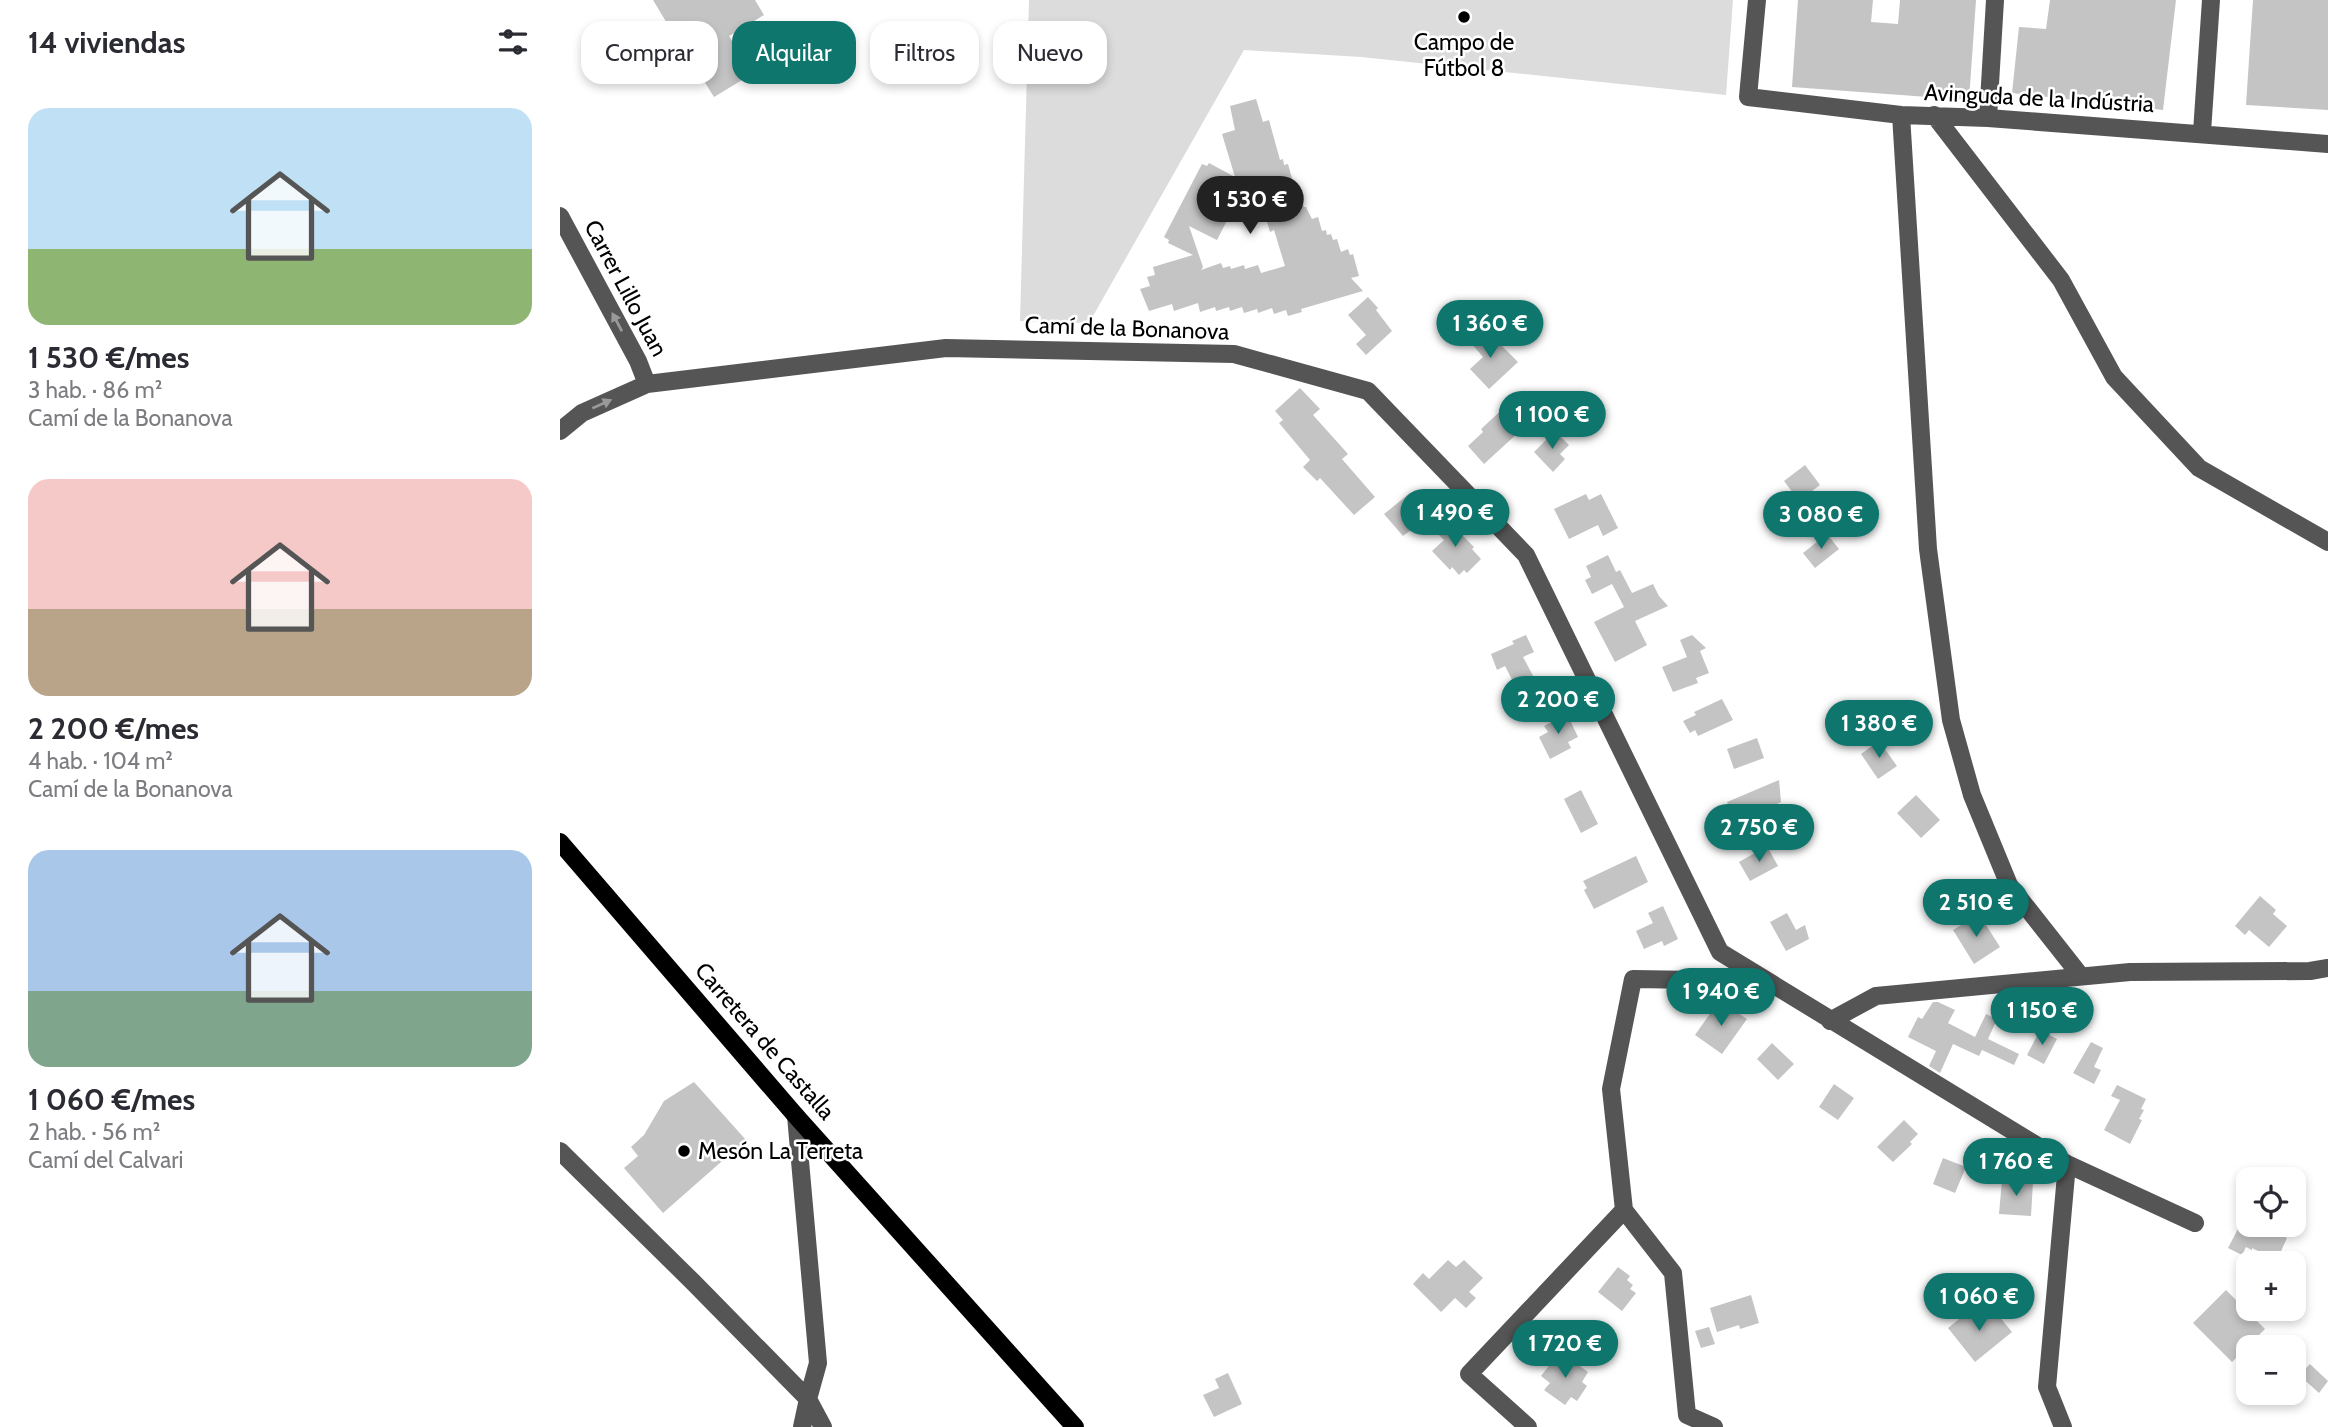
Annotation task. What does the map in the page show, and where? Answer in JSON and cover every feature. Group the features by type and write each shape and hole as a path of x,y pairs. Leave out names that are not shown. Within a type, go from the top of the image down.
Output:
{"main road":[{"name":"Carretera de Castalla","path":"560,842 796,1116 1075,1427"}],"street":[{"name":"Avinguda de la Indústria","path":"1757,0 1748,97 1901,115 1934,114 2202,132 2328,144"},
{"path":"1988,118 1995,0"},
{"path":"2202,132 2211,0"},
{"path":"1934,114 2061,280 2114,377 2199,468 2328,542"},
{"path":"1901,115 1928,549 1951,720 1972,795 2009,886 2080,975"},
{"name":"Carrer Lillo Juan","path":"560,216 638,360 647,384"},
{"name":"Camí de la Bonanova","path":"560,431 582,412 647,384 946,348 1234,354 1368,391 1526,555 1720,952 2067,1164 2195,1223"},
{"path":"1830,1021 1876,996 2080,975 2130,972 2310,971 2328,968"},
{"path":"1714,1427 1687,1415 1673,1273 1625,1210 1611,1089 1633,979 1769,981"},
{"path":"796,1116 818,1363 802,1427"},
{"path":"560,1151 808,1399 823,1427"},
{"path":"2063,1427 2047,1387 2067,1164"},
{"path":"1528,1427 1469,1374 1625,1210"}],"shaded area":[{"path":"1029,0 1733,0 1726,95 1361,57 1244,50 1089,323 1020,321 1027,84 1107,84 1107,21 1028,21"}],"building":[{"path":"653,0 755,0 764,15 754,21 732,21 732,34 729,36 732,41 732,84 735,84 714,97 706,84 718,84 718,21 666,21"},
{"path":"1798,0 1873,0 1871,22 1898,24 1900,0 1976,0 1969,100 1792,87"},
{"path":"2050,0 2176,0 2163,110 2012,93 2019,27 2046,29"},
{"path":"2253,0 2328,0 2328,110 2246,105"},
{"path":"1256,99 1263,122 1269,120 1280,160 1283,159 1284,165 1288,164 1295,189 1298,188 1304,207 1312,219 1318,217 1322,231 1326,230 1327,235 1331,234 1333,240 1337,239 1341,252 1348,249 1350,255 1353,254 1359,276 1351,278 1363,291 1301,309 1302,312 1288,316 1286,310 1274,314 1272,308 1258,313 1257,309 1244,313 1242,307 1230,311 1229,307 1216,311 1215,307 1200,312 1198,303 1174,311 1172,304 1149,311 1140,289 1150,286 1147,277 1155,275 1153,267 1193,255 1168,243 1169,240 1164,237 1202,164 1207,166 1209,163 1235,177 1222,134 1235,130 1230,106","holes":["1259,194 1270,232 1274,230 1285,266 1261,273 1258,265 1231,269 1230,266 1223,268 1221,263 1201,270 1203,267 1189,226 1217,240 1237,201"]},
{"path":"1368,297 1392,331 1366,355 1356,344 1366,335 1348,315"},
{"path":"1473,329 1492,348 1498,342 1518,362 1489,389 1470,369 1483,357 1465,336"},
{"path":"1300,388 1320,409 1313,415 1348,454 1342,459 1375,497 1354,515 1320,478 1317,481 1303,467 1310,460 1279,423 1283,420 1275,411"},
{"path":"1506,406 1516,418 1512,422 1520,431 1484,464 1468,446 1483,432 1481,429"},
{"path":"1555,431 1569,445 1560,454 1565,459 1553,472 1534,452"},
{"path":"1805,465 1820,485 1799,501 1784,481"},
{"path":"1410,493 1430,516 1403,536 1384,514"},
{"path":"1586,494 1589,500 1601,494 1618,528 1603,536 1598,525 1569,539 1554,509"},
{"path":"1442,519 1474,547 1472,549 1481,559 1467,573 1464,570 1459,575 1452,567 1450,570 1432,551 1444,540 1433,529"},
{"path":"1827,534 1839,549 1815,568 1803,553"},
{"path":"1608,555 1616,572 1620,570 1632,593 1653,584 1668,606 1635,621 1647,645 1615,662 1594,622 1624,607 1612,584 1592,594 1585,580 1591,577 1586,566"},
{"path":"1526,635 1534,652 1523,657 1538,685 1520,695 1505,666 1497,670 1491,654 1514,644 1512,641"},
{"path":"1692,635 1706,648 1700,651 1709,673 1696,678 1698,683 1673,692 1662,667 1687,657 1680,640"},
{"path":"1722,699 1733,720 1698,736 1695,730 1690,733 1683,721 1696,715 1694,712"},
{"path":"1567,714 1578,737 1568,742 1571,748 1550,759 1539,737 1548,732 1544,726"},
{"path":"1757,738 1764,758 1734,769 1727,749"},
{"path":"1879,741 1897,766 1878,779 1861,754"},
{"path":"1779,780 1781,802 1736,823 1727,802"},
{"path":"1581,790 1598,824 1581,833 1564,799"},
{"path":"1916,795 1940,820 1921,838 1897,813"},
{"path":"1767,846 1778,866 1750,881 1739,862"},
{"path":"1636,856 1648,882 1594,909 1584,890 1587,888 1583,881"},
{"path":"2260,896 2276,910 2273,914 2287,926 2269,947 2249,930 2245,935 2235,926"},
{"path":"1663,906 1678,939 1664,946 1662,941 1644,949 1636,931 1653,923 1648,913"},
{"path":"1787,913 1796,930 1805,925 1809,939 1786,951 1770,922"},
{"path":"1979,914 2000,947 1974,964 1953,930"},
{"path":"1933,1002 1955,1010 1948,1023 1975,1037 1986,1014 1997,1019 1988,1039 2019,1054 2014,1065 1982,1050 1979,1056 1953,1044 1940,1073 1929,1066 1936,1051 1908,1037 1918,1017 1922,1019"},
{"path":"1726,1005 1747,1019 1722,1054 1695,1035 1714,1008 1721,1012"},
{"path":"2040,1030 2057,1039 2044,1064 2027,1055"},
{"path":"2091,1042 2103,1048 2094,1067 2101,1070 2094,1084 2073,1073"},
{"path":"1772,1043 1794,1064 1778,1080 1757,1059"},
{"name":"Mesón La Terreta","path":"694,1082 746,1140 663,1213 624,1168 638,1156 631,1147 644,1135 664,1101"},
{"path":"1834,1084 1854,1098 1838,1120 1819,1107"},
{"path":"2117,1085 2146,1099 2139,1119 2142,1120 2130,1144 2104,1130 2120,1100 2111,1096"},
{"path":"1904,1120 1918,1134 1910,1142 1912,1144 1893,1162 1877,1147"},
{"path":"1943,1158 1966,1167 1955,1193 1933,1184"},
{"path":"2002,1180 2033,1182 2031,1216 1999,1214"},
{"path":"2236,1233 2236,1237 2287,1238 2281,1251 2258,1251 2246,1247 2244,1251 2236,1252 2228,1248"},
{"path":"1448,1260 1456,1267 1464,1260 1483,1278 1469,1292 1476,1298 1466,1308 1455,1298 1441,1312 1413,1284 1423,1273 1429,1279"},
{"path":"1618,1267 1630,1276 1627,1280 1633,1285 1630,1289 1636,1293 1622,1311 1598,1292"},
{"path":"2226,1290 2236,1300 2236,1321 2257,1321 2265,1329 2259,1335 2236,1335 2236,1358 2232,1362 2193,1323"},
{"path":"1751,1295 1759,1323 1740,1329 1739,1325 1717,1332 1710,1308"},
{"path":"1974,1307 1984,1319 1994,1310 2012,1332 1975,1362 1948,1328"},
{"path":"1709,1327 1715,1344 1701,1348 1695,1331"},
{"path":"1565,1355 1588,1372 1582,1382 1587,1386 1577,1401 1571,1397 1565,1405 1544,1390 1550,1383 1541,1376 1554,1359 1559,1363"},
{"path":"2310,1364 2328,1381 2319,1393 2306,1381 2306,1368"},
{"path":"1228,1373 1242,1404 1214,1417 1203,1395 1219,1388 1215,1379"}],"place":[{"name":"Campo de Fútbol 8","path":"1464,17"},
{"name":"Mesón La Terreta","path":"684,1151"}]}
